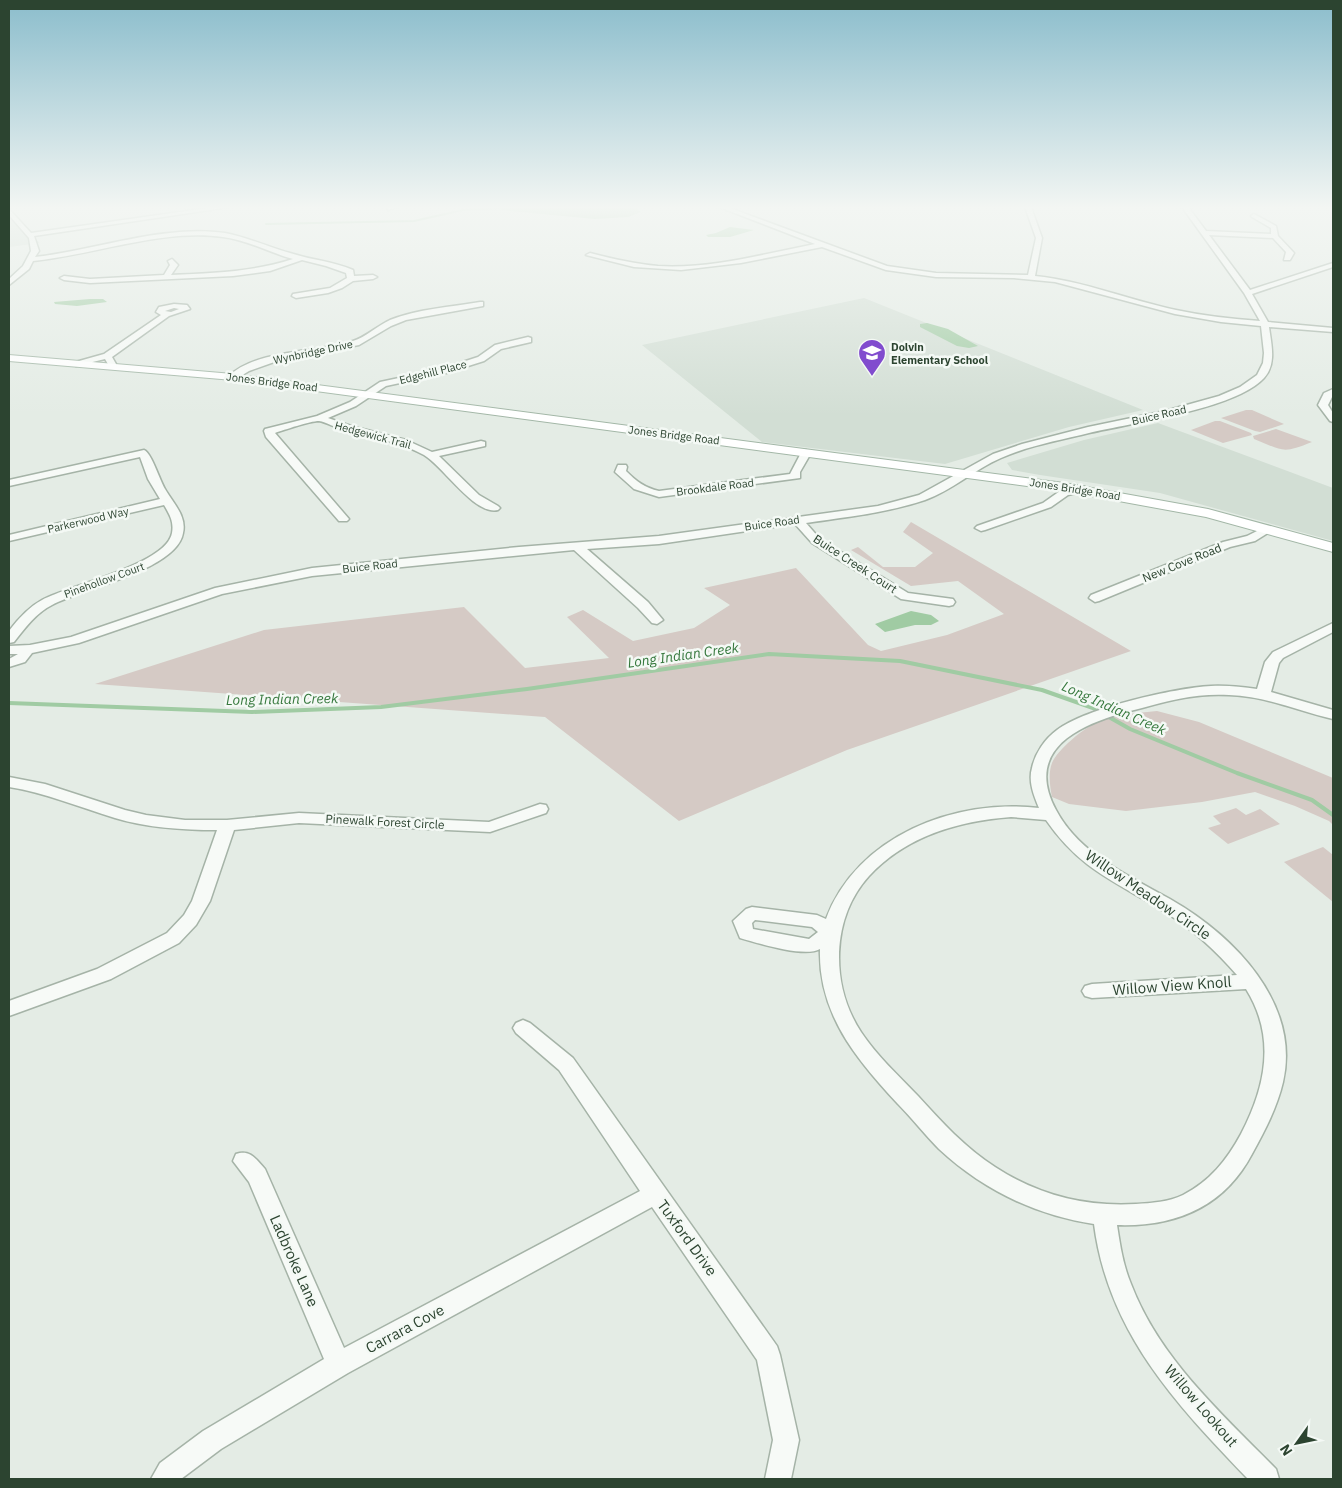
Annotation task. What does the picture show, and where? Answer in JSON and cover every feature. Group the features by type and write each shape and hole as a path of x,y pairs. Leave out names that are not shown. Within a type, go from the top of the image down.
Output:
{"main road":[{"name":"Jones Bridge Road","path":"9,358 233,377 1081,489 1159,503 1267,528 1333,548"},
{"path":"913,467 937,478 942,486"}],"street":[{"path":"64,278 90,281 159,276"},
{"path":"1004,276 1031,277 1077,284 1175,312 1212,318 1333,328"},
{"name":"Buice Road","path":"14,649 74,640 219,591 312,572 659,540 903,504 923,497 962,473 997,456 1026,446 1191,407 1222,398 1243,389 1261,376 1267,363 1265,322 1236,276"},
{"path":"1248,293 1298,276"},
{"path":"296,296 331,290 351,278 373,277"},
{"name":"Wynbridge Drive","path":"233,377 246,369 265,362 356,343 369,338 387,325 401,319 480,304"},
{"path":"76,363 107,356 167,314"},
{"name":"Edgehill Place","path":"343,519 271,437 269,431 320,418 352,404 383,384 450,369 481,359 498,347 528,340"},
{"path":"107,356 114,366"},
{"path":"1333,392 1327,395 1323,405 1333,419"},
{"name":"Hedgewick Trail","path":"320,418 346,429 405,441 431,455 479,502 494,508"},
{"path":"431,455 481,444"},
{"name":"Brookdale Road","path":"622,467 620,472 636,487 647,492 659,494 796,476 795,472 806,453"},
{"name":"Pinehollow Court","path":"9,483 144,454 154,479 178,519 180,526 178,535 172,545 149,563 126,573 70,591 48,602 24,619 14,649"},
{"path":"1041,484 1058,497"},
{"path":"981,528 1047,505 1072,490 1081,489"},
{"name":"Parkerwood Way","path":"9,538 166,501"},
{"name":"Buice Creek Court","path":"797,520 816,541 905,596 949,602"},
{"name":"New Cove Road","path":"1095,598 1226,544 1252,539 1267,528"},
{"path":"577,547 644,604 656,620"},
{"path":"1263,694 1272,662 1278,654 1333,627"},
{"name":"Willow Meadow Circle","path":"1050,815 1016,813 974,816 939,824 906,838 879,855 856,876 840,903 830,933 829,964 835,996 849,1030 871,1060 948,1144 983,1173 1041,1202 1072,1211 1104,1216 1147,1214 1187,1204 1219,1184 1241,1158 1270,1095 1277,1063 1276,1044 1271,1022 1263,1000 1252,981 1231,955 1205,931 1175,910 1113,875 1091,860 1066,837 1050,815 1039,787 1041,762 1046,750 1054,740 1076,723 1102,713 1190,692 1224,690 1263,694 1299,703 1333,715"},
{"name":"Pinewalk Forest Circle","path":"9,782 39,787 121,814 146,820 185,825 227,825 299,818 490,827 540,809"},
{"path":"9,1009 104,974 180,942 190,920 202,901 227,825"},
{"name":"Willow View Knoll","path":"1092,991 1252,981"},
{"name":"Tuxford Drive","path":"522,1028 566,1064 768,1355 786,1440 778,1479"},
{"name":"Ladbroke Lane","path":"244,1161 257,1176 339,1364"},
{"name":"Carrara Cove","path":"164,1479 169,1472 212,1440 339,1364 655,1194"},
{"name":"Willow Lookout","path":"1104,1216 1109,1251 1123,1293 1142,1332 1178,1384 1266,1479"}],"shaded area":[{"name":"Dolvin Elementary School","path":"864,298 1143,410 1069,427 945,464 762,442 642,345"},
{"path":"103,299 107,302 77,306 55,304 54,302"},
{"path":"927,323 948,329 978,346 969,348 957,346 920,327 920,324"},
{"path":"1252,410 1284,424 1260,432 1221,418"},
{"path":"1220,421 1252,435 1223,443 1191,430"},
{"path":"1158,423 1333,488 1333,541 1160,493 1012,470 1007,463 1084,440"},
{"path":"1276,429 1312,442 1294,448 1283,449 1254,439 1253,436"},
{"path":"911,522 1131,651 847,750 679,821 545,717 95,684 264,630 464,607 525,668 609,658 567,617 583,610 633,641 694,628 730,605 704,588 796,568 868,645 881,651 947,635 1004,614 958,581 911,586 851,550 858,547 883,567 915,567 933,553 903,532"},
{"path":"911,611 931,615 939,621 931,625 915,625 885,632 875,624"},
{"path":"1157,711 1199,722 1333,778 1333,825 1329,821 1295,806 1255,792 1202,802 1126,811 1069,804 1052,797 1050,776 1052,763 1065,746 1078,734 1104,719 1127,714"},
{"path":"1236,808 1246,815 1260,809 1280,824 1228,844 1208,828 1221,824 1213,816"},
{"path":"1323,847 1333,855 1333,902 1284,862"}],"waterway":[{"name":"Long Indian Creek","path":"9,703 252,712 381,707 527,689 769,654 900,661 1042,690 1093,708 1130,729 1237,773 1312,800 1333,815"}],"place":[{"name":"Dolvin Elementary School","path":"872,377"}]}
